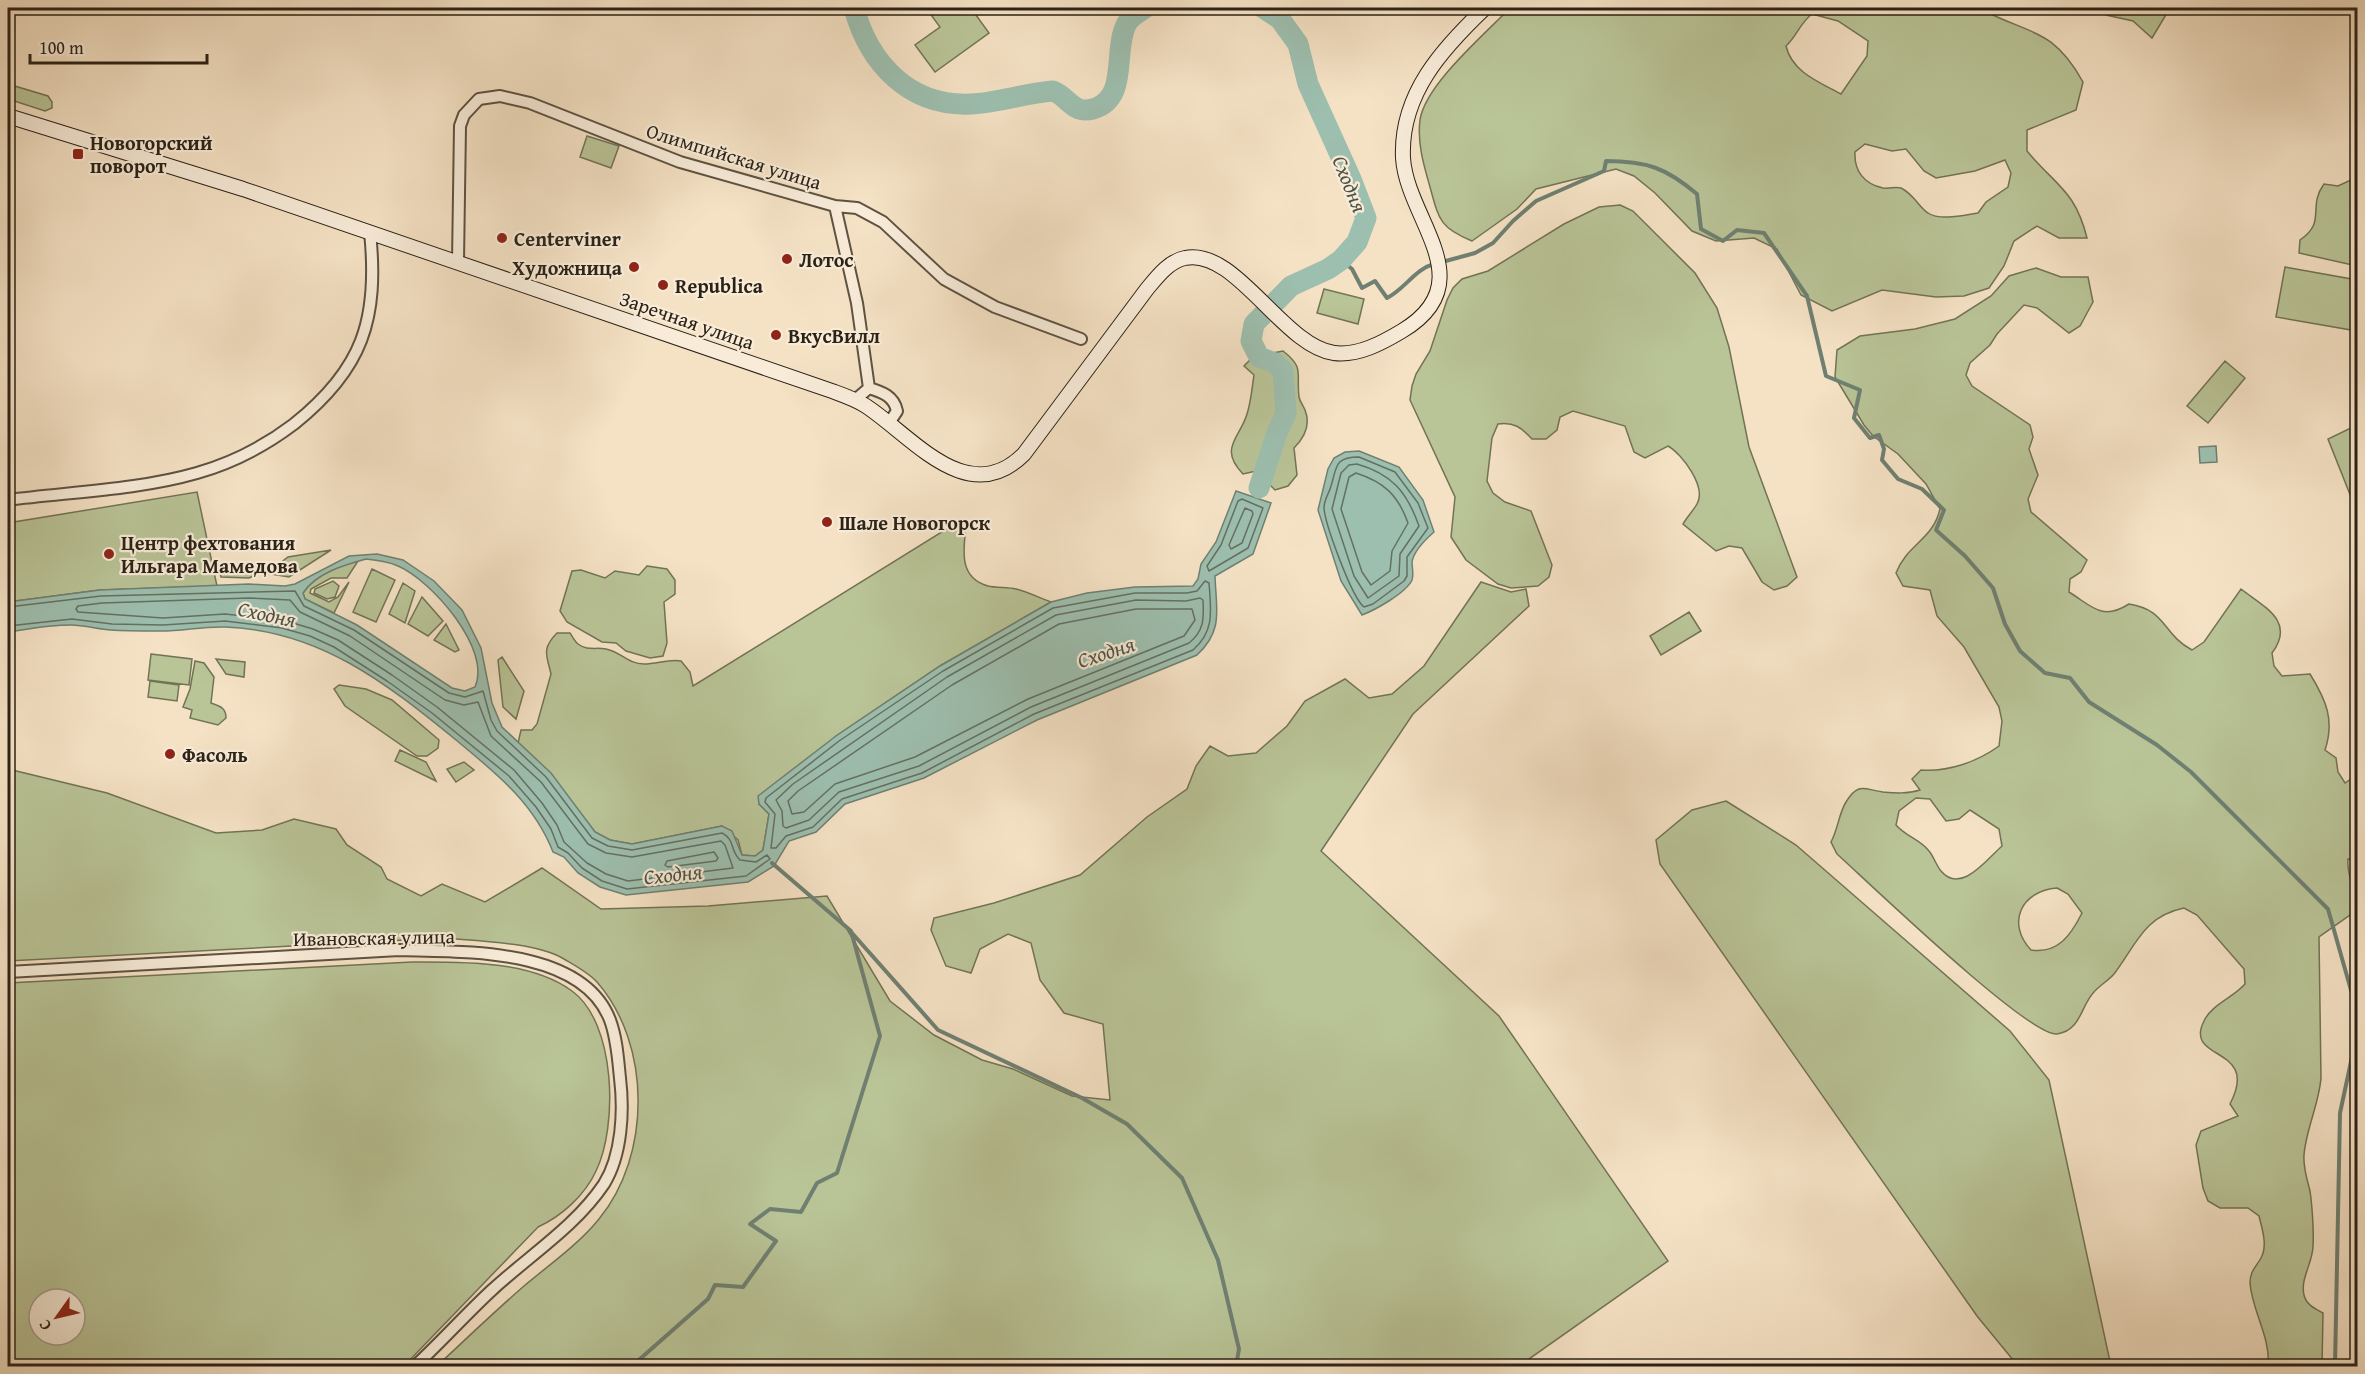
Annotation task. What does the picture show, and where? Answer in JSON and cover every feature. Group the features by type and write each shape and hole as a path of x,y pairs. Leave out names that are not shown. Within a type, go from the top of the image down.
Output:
{"main road":[{"name":"Заречная улица","path":"8,116 370,232 855,400 890,423 926,452 962,472 992,475 1005,470 1030,447 1147,289 1168,267 1186,258 1198,257 1212,261 1316,347 1344,354 1378,344 1403,331 1429,308 1436,295 1440,269 1428,227 1406,173 1405,136 1414,99 1431,66 1454,38 1485,8"}],"street":[{"name":"Олимпийская улица","path":"458,262 460,126 470,107 478,99 490,96 530,103 680,162 835,206 857,207 883,222 944,279 996,307 1081,339"},
{"path":"835,206 857,303 869,388"},
{"path":"8,500 170,480 198,473 242,457 284,431 334,389 354,358 363,337 372,278 370,232"},
{"path":"855,400 869,388"},
{"path":"869,388 889,396 896,403 897,411 890,423"},
{"name":"Ивановская улица","path":"8,972 399,950 453,951 536,961 570,976 595,996 610,1019 617,1047 621,1086 621,1125 616,1152 606,1182 568,1226 492,1290 415,1366"}],"shaded area":[{"path":"926,8 971,8 989,33 935,72 915,45 940,27"},
{"path":"1510,8 1979,8 2049,41 2072,64 2083,82 2076,110 2027,130 2027,151 2063,190 2077,209 2087,238 2059,238 2037,226 2014,241 2004,266 1989,288 1964,296 1936,297 1882,290 1832,311 1801,295 1777,249 1754,238 1716,241 1692,231 1655,193 1634,176 1616,169 1536,189 1517,209 1472,241 1453,232 1442,222 1425,171 1419,137 1420,120 1424,106 1444,76","holes":["1812,14 1838,21 1868,41 1867,56 1841,94 1807,75 1789,55 1786,46","1865,144 1892,151 1906,149 1924,171 1936,178 1975,171 2005,160 2011,173 2008,187 1986,202 1978,213 1939,217 1925,211 1910,194 1901,188 1876,186 1861,176 1856,165 1855,152"]},
{"path":"2098,8 2170,8 2152,38 2133,21 2106,15"},
{"path":"8,84 48,96 52,102 52,108 45,111 8,99"},
{"path":"2357,131 2358,266 2299,253 2300,240 2313,227 2319,192 2324,184 2338,186 2351,180 2355,166 2354,143"},
{"path":"587,136 619,146 611,168 580,157"},
{"path":"1620,205 1633,211 1695,273 1717,308 1729,347 1749,447 1797,577 1787,586 1774,590 1762,582 1742,548 1729,546 1716,551 1683,524 1697,504 1699,489 1686,463 1674,450 1668,446 1645,458 1634,452 1625,426 1573,411 1560,417 1557,430 1546,439 1532,439 1517,426 1509,424 1498,424 1492,438 1487,481 1493,493 1505,502 1531,511 1552,565 1549,577 1538,586 1511,588 1498,584 1466,560 1451,537 1455,497 1410,400 1416,374 1430,351 1453,288 1462,279 1488,271 1564,224 1599,207"},
{"path":"2285,267 2357,280 2357,331 2276,317"},
{"path":"2036,268 2061,277 2088,277 2093,302 2080,326 2069,333 2037,308 2024,305 1990,345 1970,363 1966,375 1972,386 2030,425 2033,437 2029,449 2038,475 2028,499 2031,512 2087,560 2081,572 2070,579 2069,592 2091,607 2104,612 2120,609 2129,604 2151,611 2182,644 2192,650 2204,642 2241,589 2267,609 2279,623 2281,632 2279,642 2272,653 2274,666 2282,676 2310,674 2324,702 2329,720 2325,750 2336,758 2338,772 2345,783 2357,775 2357,861 2348,859 2348,866 2357,910 2319,937 2321,1078 2304,1155 2311,1197 2313,1240 2303,1289 2307,1301 2323,1313 2322,1366 2268,1366 2267,1345 2250,1283 2252,1272 2264,1248 2259,1216 2248,1208 2220,1208 2208,1201 2203,1188 2196,1145 2201,1131 2238,1116 2230,1104 2237,1085 2236,1072 2230,1063 2204,1043 2200,1034 2207,1015 2245,984 2244,969 2197,915 2184,908 2170,912 2150,925 2135,942 2114,974 2090,997 2076,1023 2065,1032 2057,1034 2041,1028 2015,1011 1983,985 1912,924 1837,854 1831,842 1844,806 1855,791 1863,788 1897,793 1920,790 1912,779 1921,770 1962,765 1999,746 2002,721 1999,707 1964,647 1937,616 1930,590 1903,586 1896,573 1907,555 1932,528 1940,509 1926,484 1898,454 1873,436 1864,425 1835,377 1837,350 1860,336 1915,329 1955,319 1991,296 2009,276","holes":["1916,798 1930,799 1946,821 1959,819 1970,810 1999,829 2002,846 1981,866 1965,877 1957,879 1949,877 1941,871 1926,847 1896,825 1899,811","2057,888 2068,894 2082,913 2073,929 2056,946 2049,949 2031,950 2023,940 2019,929 2021,910 2034,895"]},
{"path":"1324,289 1364,299 1358,324 1317,313"},
{"path":"1283,351 1297,367 1299,397 1307,415 1307,426 1304,435 1294,448 1297,475 1288,486 1275,490 1256,471 1243,474 1232,457 1231,450 1247,414 1251,395 1254,375 1244,366 1253,357"},
{"path":"2225,361 2245,378 2208,423 2187,406"},
{"path":"2357,425 2358,506 2355,507 2328,439"},
{"name":"Центр фехтования Ильгара Мамедова","path":"197,492 217,586 100,590 8,602 8,523"},
{"path":"961,520 966,527 965,562 972,577 988,586 1016,589 1051,602 940,666 836,736 759,804 769,814 763,850 755,856 742,855 738,840 722,826 632,844 610,840 595,832 518,743 521,730 532,730 537,724 551,674 547,648 557,633 570,633 581,646 602,648 638,663 681,661 690,672 693,686"},
{"path":"331,550 289,577 264,573 267,565 280,563 288,557"},
{"path":"358,561 347,578 331,578 311,589 310,593 329,602 338,597 349,582 334,613 305,599 303,593 320,577"},
{"path":"260,566 258,574 249,578 221,577 220,572"},
{"path":"647,566 667,569 675,580 675,594 664,602 667,643 663,656 650,658 626,651 616,643 602,642 567,622 560,611 572,571 581,570 605,578 615,571 639,575"},
{"path":"372,569 395,580 376,622 353,612"},
{"path":"333,581 339,586 335,597 327,599 314,593 315,589"},
{"path":"1481,582 1511,592 1526,589 1529,606 1413,714 1321,851 1499,1016 1668,1261 1519,1366 437,1366 591,1228 616,1193 628,1164 636,1133 638,1100 636,1068 628,1037 615,1008 594,979 564,959 538,949 505,943 443,938 8,961 8,769 107,793 216,833 262,830 294,819 336,829 347,845 381,867 387,879 421,896 442,884 485,902 542,868 601,909 708,906 827,896 890,1001 934,1035 982,1060 1013,1069 1072,1096 1110,1100 1103,1024 1064,1013 1040,980 1031,943 1008,934 980,949 971,973 946,966 931,930 934,918 994,903 1080,875 1147,817 1187,789 1196,766 1210,746 1228,756 1256,753 1287,726 1305,701 1345,679 1369,698 1392,694 1424,666"},
{"path":"403,583 415,591 405,623 389,614"},
{"path":"422,597 443,621 428,636 408,624"},
{"path":"1689,612 1701,631 1661,655 1650,636"},
{"path":"446,624 459,650 455,652 434,640"},
{"path":"151,654 192,659 189,685 148,680"},
{"path":"502,657 524,691 516,719 503,707 498,660"},
{"path":"216,659 245,662 244,677 226,674"},
{"path":"195,661 204,663 214,677 211,703 219,706 226,714 226,718 218,725 190,718 192,710 183,707 190,689"},
{"path":"150,681 179,685 177,701 148,697"},
{"path":"339,685 366,689 392,700 439,740 438,748 427,756 417,756 345,706 334,689"},
{"path":"400,750 426,762 436,781 395,761"},
{"path":"464,762 474,770 456,782 447,769"},
{"path":"1726,801 1796,845 2010,1031 2049,1080 2111,1366 2018,1366 1977,1316 1660,864 1656,840 1692,810"},
{"path":"412,962 452,962 495,965 536,973 572,991 587,1006 605,1050 609,1076 608,1128 596,1171 579,1196 564,1211 538,1227 404,1366 8,1366 8,983"}],"water":[{"path":"2216,446 2217,462 2200,463 2199,447"},
{"path":"1359,451 1399,467 1423,500 1434,532 1415,553 1412,562 1413,578 1409,585 1390,600 1362,615 1341,581 1318,510 1328,469 1334,458 1345,452"},
{"path":"1236,491 1271,503 1253,554 1215,576 1217,609 1215,628 1206,646 1197,655 1037,720 924,778 845,804 816,832 789,841 774,866 748,882 626,895 600,887 578,873 564,857 553,852 545,834 525,804 499,777 456,740 377,680 321,649 259,630 225,627 140,631 63,625 8,632 8,602 100,590 249,584 285,586 295,584 349,556 377,554 403,560 434,581 462,610 481,648 492,703 502,727 551,773 595,832 610,840 632,844 722,826 732,831 742,855 755,856 763,850 769,814 759,804 758,796 836,736 940,666 1051,602 1087,593 1135,587 1193,586 1198,579 1201,564 1216,542","holes":["366,559 394,564 426,585 441,600 467,636 475,654 478,671 475,687 465,691 452,688 357,625 305,599 303,593 315,580 331,571"]}],"waterway":[{"name":"Сходня","path":"854,8 870,47 881,63 895,78 929,98 949,103 971,104 1053,91 1081,110 1093,109 1112,95 1127,23 1145,8"},
{"name":"Сходня","path":"1259,488 1286,413 1283,371 1275,363 1259,357 1251,341 1254,324 1291,286 1328,269 1341,260 1357,242 1366,218 1308,84 1298,44 1280,19 1263,8"},
{"path":"1442,262 1475,253 1493,243 1536,201 1604,171 1606,161 1633,162 1655,168 1675,178 1697,194 1701,229 1723,241 1737,230 1764,233 1807,296 1826,376 1860,390 1854,418 1870,438 1879,435 1884,449 1882,460 1898,479 1922,489 1944,510 1936,530 1965,556 1993,588 2005,624 2020,651 2045,673 2070,678 2089,702 2157,745 2191,772 2328,909 2358,1015"},
{"path":"1341,260 1352,269 1362,288 1375,281 1387,298 1421,270 1434,264"},
{"path":"632,1366 708,1299 715,1285 743,1287 776,1241 750,1224 770,1209 801,1212 817,1183 837,1173 880,1036 851,931 772,863"},
{"path":"852,933 938,1030 1082,1098 1127,1124 1182,1178 1218,1260 1239,1349 1236,1366"},
{"path":"2335,1366 2340,1113 2358,1029"}],"place":[{"name":"Новогорский поворот","path":"78,154"},
{"name":"Centerviner","path":"502,238"},
{"name":"Лотос","path":"787,259"},
{"name":"Художница","path":"634,267"},
{"name":"Republica","path":"663,285"},
{"name":"ВкусВилл","path":"776,335"},
{"name":"Шале Новогорск","path":"827,522"},
{"name":"Центр фехтования Ильгара Мамедова","path":"109,554"},
{"name":"Фасоль","path":"170,754"}]}
